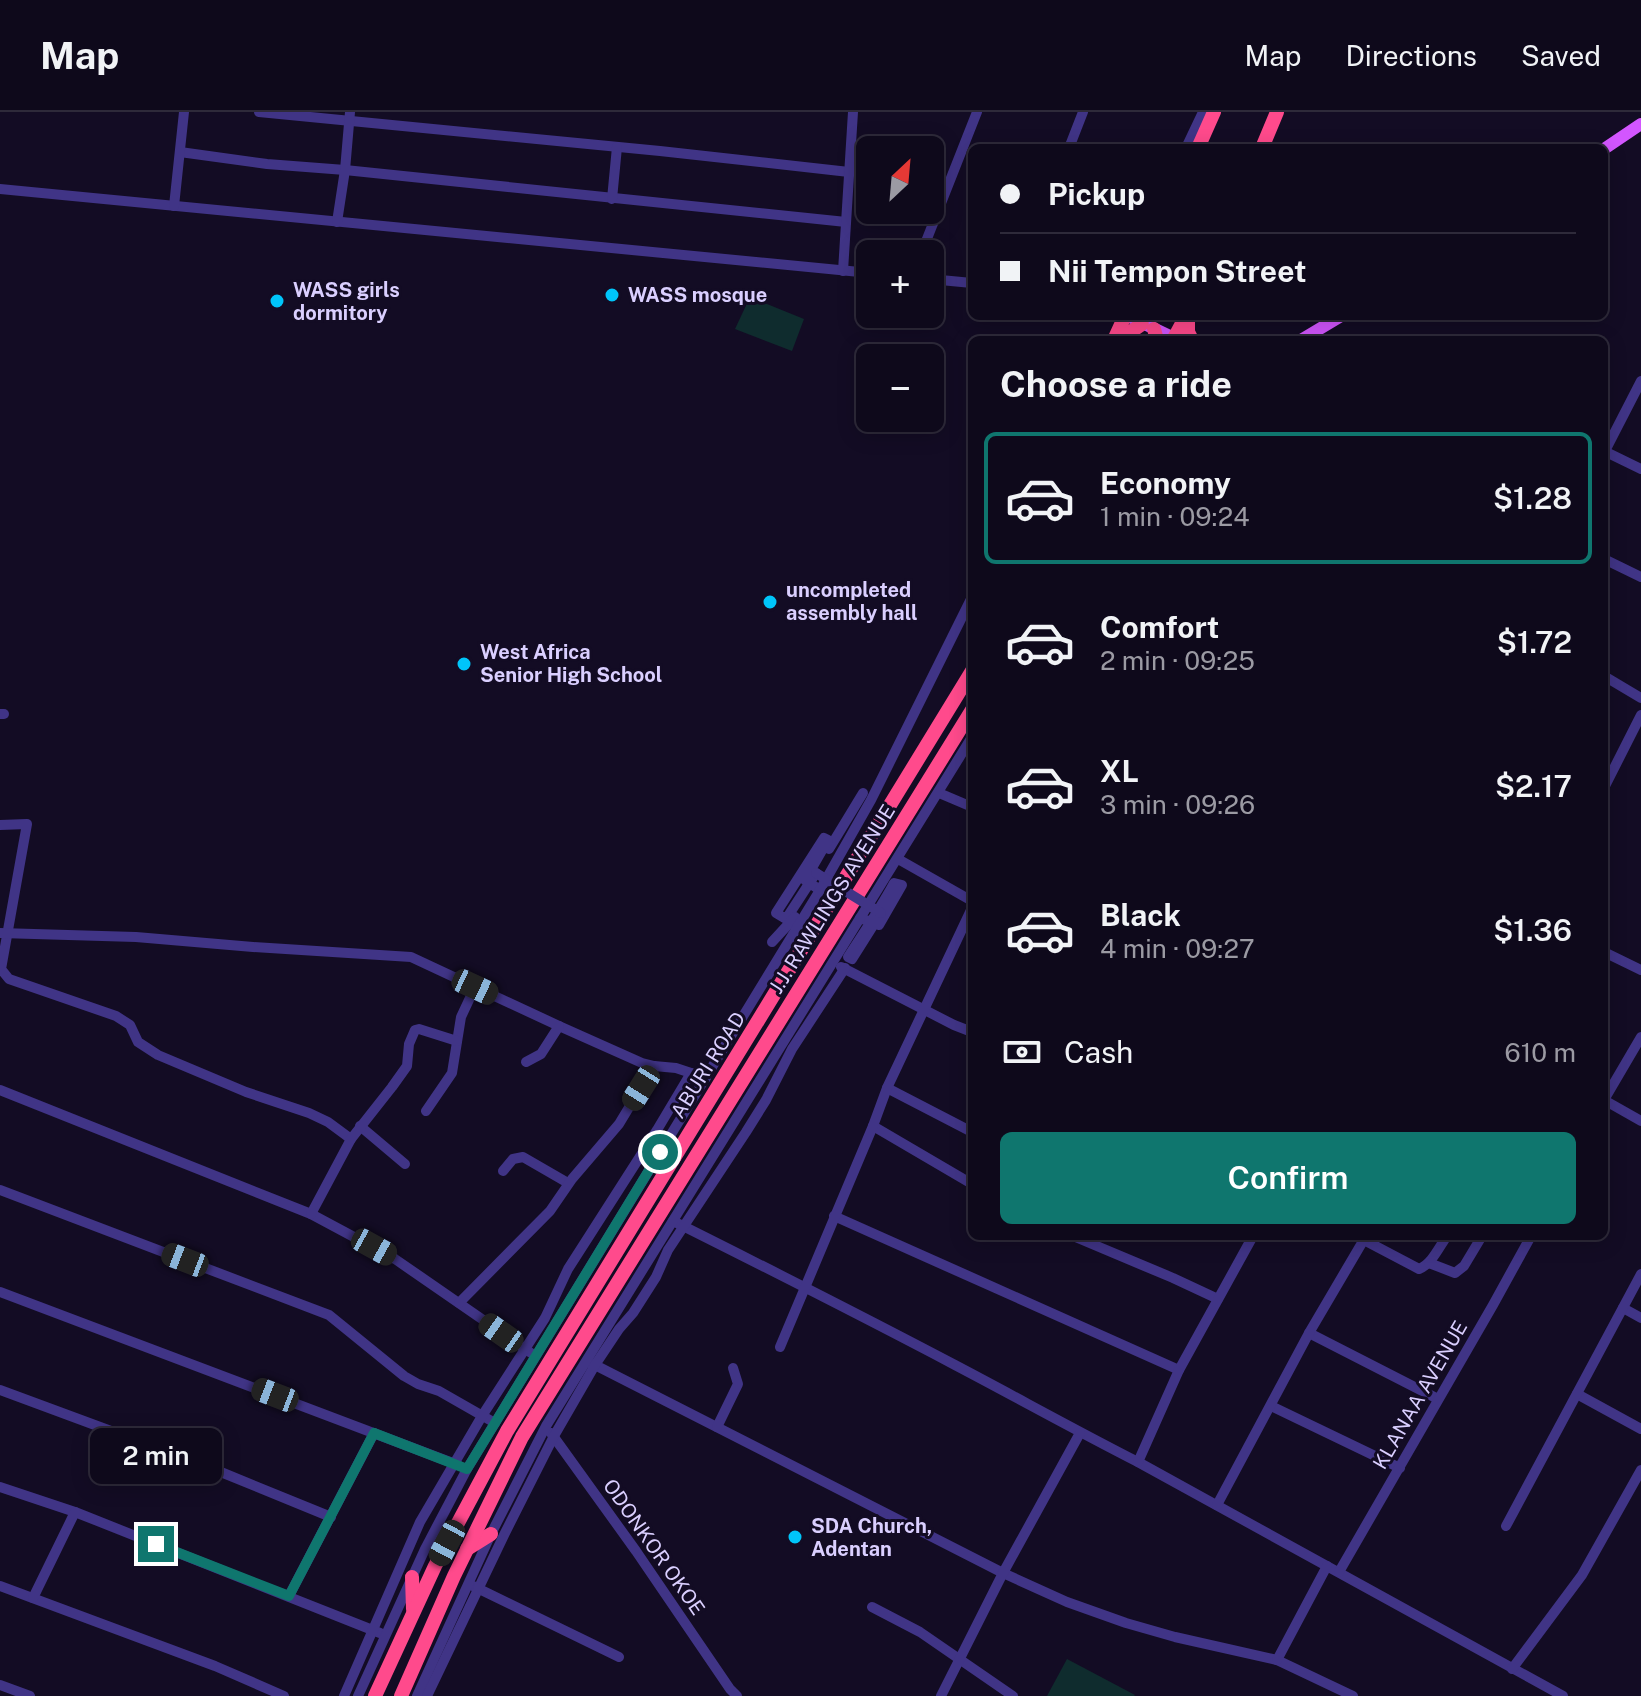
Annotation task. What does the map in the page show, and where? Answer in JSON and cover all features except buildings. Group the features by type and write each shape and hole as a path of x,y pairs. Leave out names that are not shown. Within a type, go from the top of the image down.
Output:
{"highway":[{"path":"1200,144 1214,112"},
{"path":"1264,144 1277,112"},
{"name":"ABURI ROAD","path":"375,1696 435,1566 507,1431 722,1065 822,919 968,678"},
{"name":"J.J. RAWLINGS AVENUE","path":"401,1696 467,1549 522,1437 684,1189 913,821 968,718"},
{"path":"467,1549 491,1534"},
{"path":"412,1577 413,1611"}],"main road":[{"path":"1608,146 1641,124"},
{"path":"1133,320 1151,331"},
{"path":"1308,336 1334,320"}],"street":[{"path":"174,206 184,112"},
{"path":"259,112 350,116 849,172"},
{"path":"843,271 853,112"},
{"path":"927,240 977,112"},
{"path":"1071,144 1083,112"},
{"path":"1188,144 1203,112"},
{"path":"337,222 350,116"},
{"path":"612,199 617,147"},
{"path":"180,152 267,164 846,222"},
{"path":"0,189 856,272"},
{"path":"944,280 968,283"},
{"path":"1608,444 1641,381"},
{"path":"1608,454 1641,469"},
{"path":"1608,561 1641,577"},
{"path":"772,942 816,888 871,800 968,605"},
{"path":"1608,678 1641,698"},
{"path":"1608,781 1638,730 1641,715"},
{"path":"805,993 832,963 898,859 913,821 939,793 968,744"},
{"path":"358,1696 412,1577 467,1469 706,1078 722,1065 816,888 822,862 863,793"},
{"path":"939,793 968,805"},
{"path":"0,825 27,824 4,934 1,969 9,979 116,1016 130,1025 138,1042 158,1055 246,1092 309,1113 351,1139"},
{"path":"816,888 805,880 828,840 824,838 776,913 786,919 809,884 816,873 881,913 873,925 852,959 848,957 868,926 875,915 881,907 894,883 902,885 879,925 869,922 860,918"},
{"path":"898,859 968,899"},
{"path":"780,1347 887,1088 968,916"},
{"path":"4,934 136,937 253,947 399,954 428,964 642,1063 676,1068 706,1078"},
{"path":"1608,954 1641,970"},
{"path":"832,963 968,1030"},
{"path":"678,1224 753,1121 792,1049 845,968"},
{"path":"426,1111 452,1073 461,1017 475,987"},
{"path":"526,1062 541,1054 559,1026"},
{"path":"311,1214 351,1139 407,1066 409,1044 415,1030 457,1041"},
{"path":"1608,1089 1641,1037"},
{"path":"459,1303 550,1211 568,1183 619,1124 654,1066"},
{"path":"344,1696 420,1522 550,1309 568,1269 691,1073"},
{"path":"887,1088 968,1130"},
{"path":"0,1090 311,1214 395,1259 536,1357"},
{"path":"1608,1096 1641,1121"},
{"path":"360,1126 405,1164"},
{"path":"873,1126 968,1182"},
{"path":"503,1171 513,1159 523,1157 568,1183"},
{"path":"417,1696 467,1583 546,1426 590,1362 633,1313 656,1277 678,1224 684,1189"},
{"path":"0,1190 329,1315 404,1376 439,1391 495,1423"},
{"path":"834,1216 1179,1370"},
{"path":"678,1224 1138,1462 1563,1696"},
{"path":"1083,1240 1218,1299"},
{"path":"1138,1462 1179,1370 1251,1240"},
{"path":"1217,1505 1309,1333 1364,1240"},
{"path":"1368,1240 1419,1269 1429,1263 1444,1240"},
{"path":"1429,1263 1455,1273 1460,1271 1480,1240"},
{"name":"KLANAA AVENUE","path":"1339,1572 1529,1240"},
{"path":"1506,1526 1641,1274"},
{"path":"0,1292 467,1469"},
{"path":"1623,1308 1641,1318"},
{"path":"1309,1333 1438,1399"},
{"path":"590,1362 1003,1573 1067,1602 1175,1637 1277,1660 1353,1696"},
{"path":"427,1696 590,1362"},
{"path":"717,1427 738,1384 733,1368"},
{"path":"0,1390 197,1463 331,1517"},
{"path":"1577,1394 1641,1429"},
{"path":"1271,1406 1400,1468"},
{"name":"ODONKOR OKOE","path":"546,1426 734,1692"},
{"path":"289,1596 374,1433"},
{"path":"941,1696 1003,1573 1080,1433"},
{"path":"1512,1669 1582,1575 1641,1470"},
{"path":"0,1487 75,1512 386,1635"},
{"path":"33,1598 75,1512"},
{"path":"1277,1660 1327,1566"},
{"path":"467,1583 619,1657"},
{"path":"0,1586 215,1666 284,1696"},
{"path":"872,1607 920,1632 1013,1696"},
{"path":"0,1685 30,1696"}],"green space":[{"path":"750,297 804,319 792,351 735,329"},
{"path":"1067,1659 1135,1695 1047,1696"}],"place":[{"name":"WASS mosque","path":"612,295"},
{"name":"WASS girls dormitory","path":"277,301"},
{"name":"uncompleted assembly hall","path":"770,602"},
{"name":"West Africa Senior High School","path":"464,664"},
{"name":"SDA Church, Adentan","path":"795,1537"}],"route":[{"path":"156,1544 289,1596 374,1433 467,1469 660,1152"}]}
